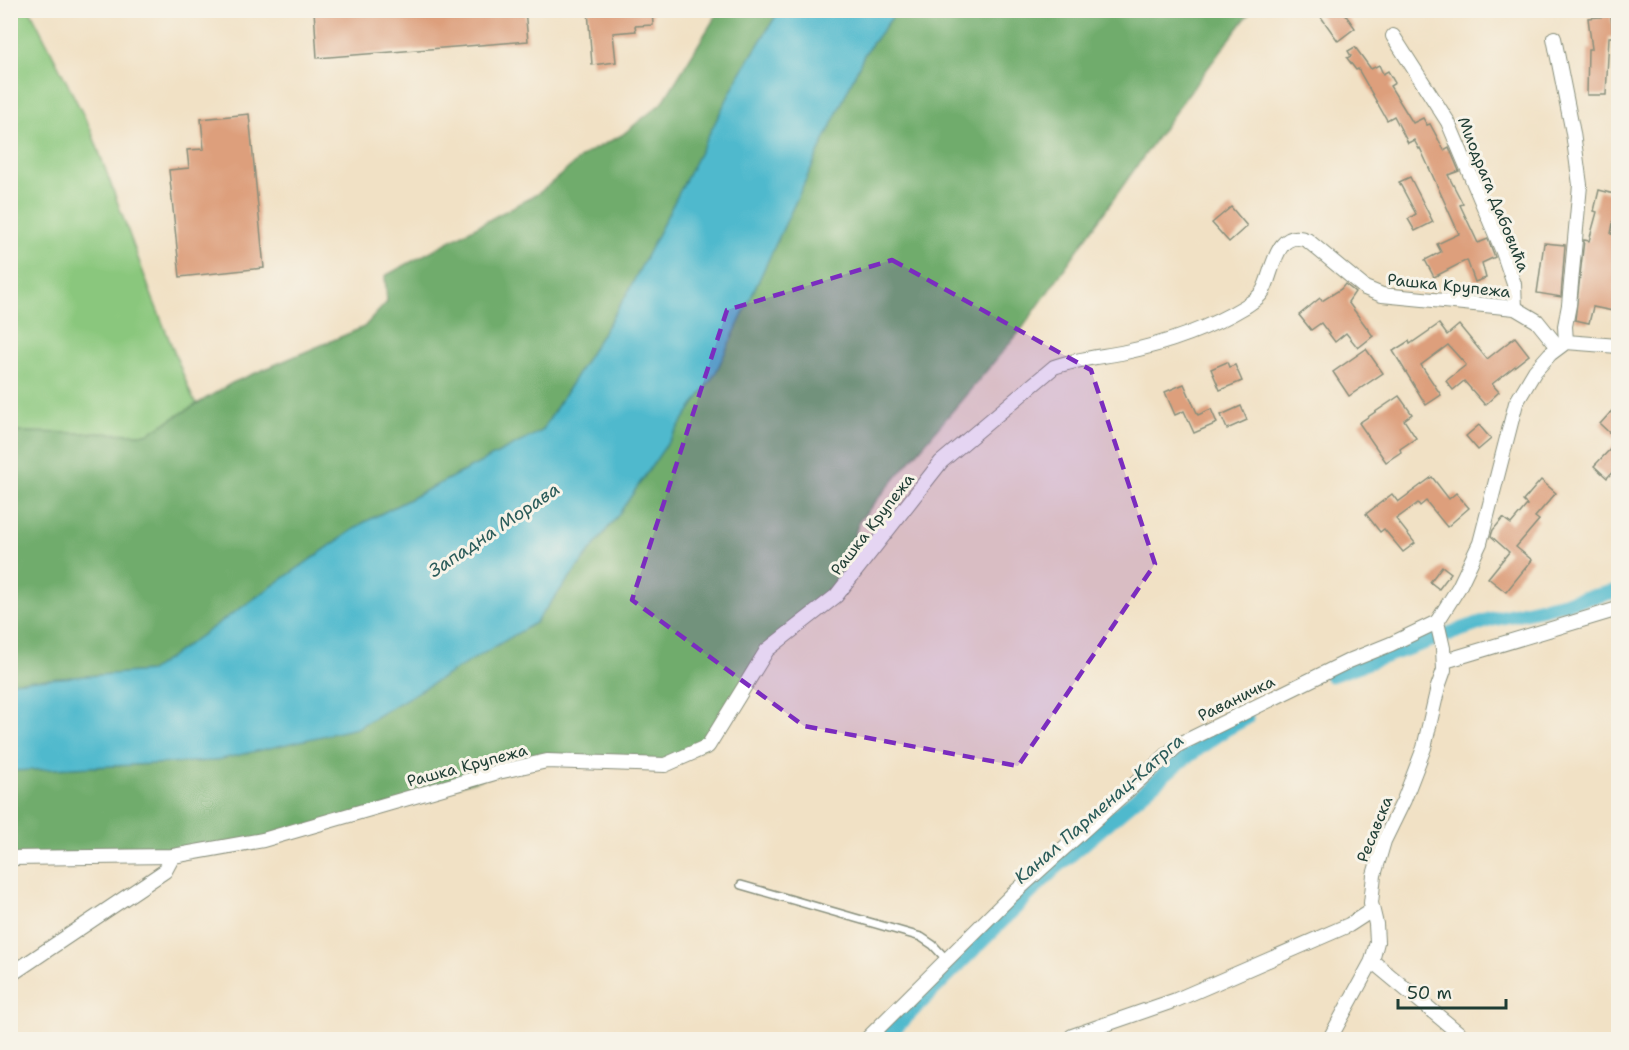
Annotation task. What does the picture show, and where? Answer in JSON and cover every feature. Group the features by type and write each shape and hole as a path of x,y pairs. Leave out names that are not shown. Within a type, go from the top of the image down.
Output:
{"street":[{"name":"Миодрага Дабовића","path":"1393,36 1448,122 1503,252 1514,284 1515,308"},
{"path":"1554,38 1573,133 1580,185 1569,305 1562,345 1535,371 1516,403 1480,543 1438,626 1444,655 1618,609"},
{"name":"Рашка Крупежа","path":"10,858 173,856 263,840 498,772 547,761 665,765 708,746 767,650 836,596 941,462 1054,367 1072,360 1120,353 1183,336 1229,316 1248,304 1262,293 1275,257 1291,238 1300,237 1307,240 1365,288 1382,295 1515,308 1537,321 1562,345"},
{"path":"1562,345 1618,346"},
{"name":"Раваничка","path":"866,1040 1012,895 1178,745 1349,661 1438,626"},
{"name":"Ресавска","path":"1329,1040 1372,961 1377,942 1372,910 1374,874 1384,841 1404,800 1424,748 1444,655"},
{"path":"10,975 165,871 173,856"},
{"path":"1072,1036 1207,987 1349,925 1372,910"},
{"path":"1372,961 1467,1040"}],"lane":[{"path":"741,885 921,936 947,960"}],"highlighted area":[{"path":"892,260 1091,370 1155,564 1018,766 804,726 632,600 727,310"}],"green space":[{"path":"30,10 91,130 153,299 193,399 198,404 147,434 11,432 10,11"},
{"path":"719,11 779,11 740,74 627,294 542,431 363,523 150,671 11,682 11,432 147,434 232,383 364,327 387,302 385,276 539,193 587,153 622,135 663,102"},
{"path":"897,11 1251,11 1182,102 1021,330 859,521 836,596 767,650 708,746 665,765 547,761 263,840 173,856 11,858 11,771 213,761 535,623 618,515 715,374 865,53"}],"water":[{"name":"Западна Морава","path":"779,11 897,11 865,53 715,374 618,515 535,623 357,728 213,761 11,771 11,682 150,671 363,523 542,431 627,294 740,74"}],"building":[{"path":"314,10 525,10 528,41 317,58"},
{"path":"588,10 652,10 653,25 635,26 636,31 613,33 616,62 592,65"},
{"path":"1316,10 1342,10 1355,28 1338,41"},
{"path":"1611,16 1613,37 1609,37 1606,95 1587,95 1588,49 1592,49 1588,18"},
{"path":"1355,47 1371,69 1379,65 1383,74 1388,71 1395,83 1390,86 1413,123 1423,118 1427,125 1430,124 1444,150 1449,147 1459,171 1448,175 1463,204 1460,205 1478,243 1488,239 1495,257 1482,263 1486,278 1475,282 1467,260 1434,277 1425,260 1441,252 1437,244 1459,234 1420,148 1414,140 1408,143 1394,116 1387,120 1358,69 1356,70 1347,58 1351,56 1348,51"},
{"path":"249,114 264,268 180,277 169,170 189,168 187,150 204,149 201,119"},
{"path":"1410,177 1433,222 1415,231 1408,219 1416,214 1399,182"},
{"path":"1599,190 1618,195 1611,234 1618,236 1618,271 1614,291 1618,293 1618,312 1593,307 1589,323 1575,320 1584,240 1589,241 1597,212 1594,211"},
{"path":"1231,207 1247,226 1229,242 1212,223"},
{"path":"1544,243 1565,245 1561,297 1537,293"},
{"path":"1345,284 1355,292 1348,302 1373,336 1358,348 1346,333 1335,342 1321,323 1311,330 1299,315 1320,298 1322,301"},
{"path":"1439,324 1447,335 1459,325 1487,359 1515,337 1529,355 1492,384 1499,392 1485,405 1464,381 1453,390 1446,381 1466,365 1448,345 1421,365 1441,395 1426,405 1393,351 1409,341 1410,344"},
{"path":"1366,349 1383,373 1349,396 1333,372"},
{"path":"1227,362 1229,367 1235,365 1242,381 1220,390 1211,369"},
{"path":"1184,384 1198,415 1211,409 1217,423 1194,433 1184,411 1175,415 1165,392"},
{"path":"1399,396 1412,414 1404,420 1416,438 1386,462 1359,423"},
{"path":"1618,404 1618,441 1600,424"},
{"path":"1241,406 1247,420 1227,429 1221,415"},
{"path":"1479,425 1491,439 1478,450 1466,436"},
{"path":"1618,441 1618,466 1607,478 1594,466"},
{"path":"1432,477 1449,499 1456,493 1469,508 1447,527 1426,501 1420,506 1418,503 1396,519 1415,543 1403,552 1384,529 1380,532 1366,514 1392,494 1398,502"},
{"path":"1541,480 1556,493 1535,517 1539,520 1516,547 1532,560 1506,592 1488,578 1509,552 1491,536 1503,518 1511,524 1527,505 1523,501"},
{"path":"1442,566 1451,573 1439,589 1430,582"}],"waterway":[{"name":"Канал Парменац-Катрга","path":"1331,675 1489,620 1618,591"},
{"name":"Канал Парменац-Катрга","path":"883,1040 1054,869 1174,766 1226,729 1246,718"}]}
